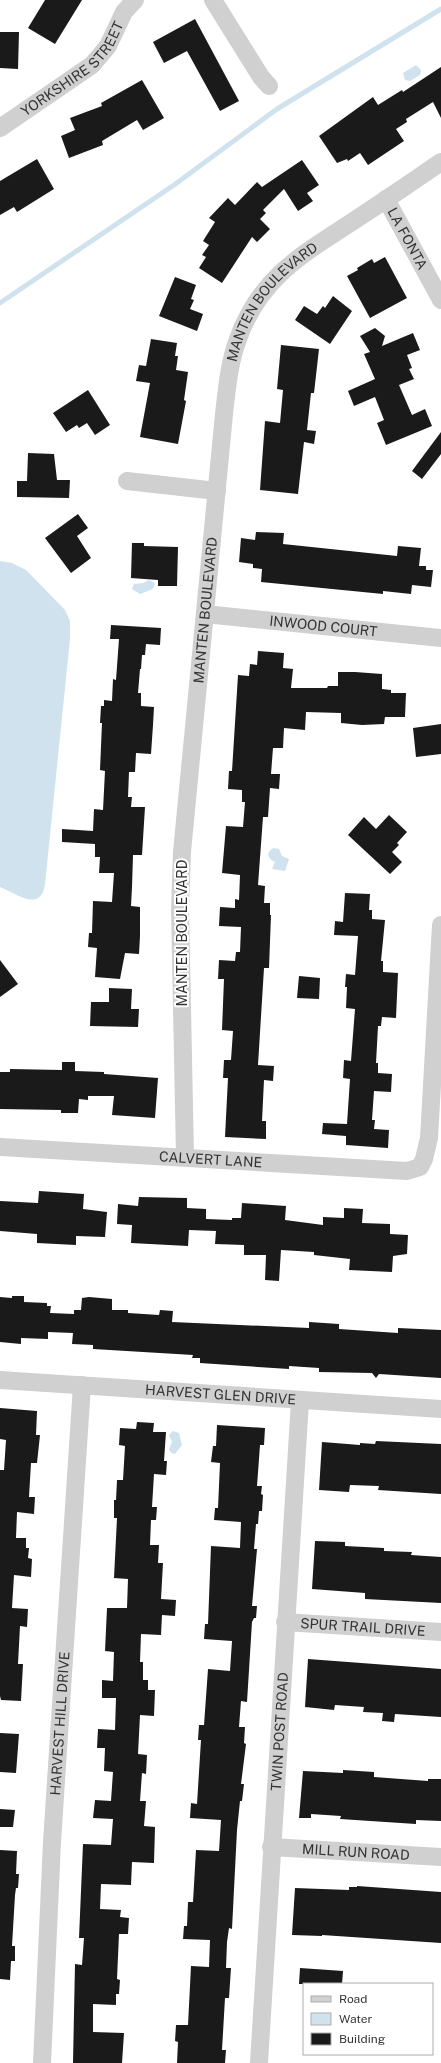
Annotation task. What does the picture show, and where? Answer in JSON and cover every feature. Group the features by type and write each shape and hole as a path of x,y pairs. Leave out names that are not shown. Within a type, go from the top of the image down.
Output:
{"street":[{"name":"YORKSHIRE STREET","path":"0,128 92,65 108,46 124,12 135,0"},
{"path":"213,0 261,77 269,86"},
{"name":"MANTEN BOULEVARD","path":"185,1157 180,880 217,491 231,362 238,338 253,307 271,282 287,266 441,162"},
{"name":"LA FONTA","path":"386,199 441,300"},
{"path":"128,481 217,491"},
{"name":"INWOOD COURT","path":"205,614 441,638"},
{"name":"CALVERT LANE","path":"0,1147 406,1171 420,1167 424,1159 428,1138 441,925"},
{"name":"HARVEST GLEN DRIVE","path":"0,1380 300,1401 441,1409"},
{"name":"HARVEST HILL DRIVE","path":"42,2063 52,1842 82,1385"},
{"name":"TWIN POST ROAD","path":"259,2063 271,1847 300,1401"},
{"name":"SPUR TRAIL DRIVE","path":"285,1622 441,1632"},
{"name":"MILL RUN ROAD","path":"271,1847 441,1857"}],"water":[{"path":"416,65 421,70 420,75 410,81 405,80 403,73"},
{"path":"0,561 12,563 26,570 65,610 70,621 70,639 45,884 43,893 39,898 33,900 21,897 0,887"},
{"path":"149,580 155,583 153,589 140,594 132,589 134,584 143,583"},
{"path":"273,848 279,849 282,856 289,859 285,871 272,869 275,862 269,858 268,854"},
{"path":"173,1431 179,1433 182,1445 175,1454 171,1453 169,1449 172,1442 169,1435"}],"building":[{"path":"45,0 82,0 55,44 28,28"},
{"path":"195,19 239,101 220,111 187,51 164,63 153,42"},
{"path":"0,32 19,32 18,69 0,68"},
{"path":"441,67 441,118 433,102 406,119 407,122 396,129 404,141 368,165 360,153 348,161 347,159 337,163 319,136 373,97 378,105 402,90 403,92"},
{"path":"142,80 164,118 143,130 137,120 102,141 103,145 69,158 61,136 75,130 70,118 102,106 101,103"},
{"path":"37,159 54,189 17,212 14,207 0,215 0,181"},
{"path":"302,160 319,185 307,193 313,201 298,211 284,189 263,210 266,213 260,219 270,229 257,242 252,237 222,283 199,268 206,257 202,255 209,245 203,241 215,222 209,218 228,198 235,205 257,182 262,187"},
{"path":"385,257 407,298 370,318 347,276 358,270 357,268 372,259 374,263"},
{"path":"175,277 196,285 191,299 194,300 190,309 203,314 197,331 159,316"},
{"path":"333,296 352,311 330,344 295,320 304,306 317,314 323,306 325,308"},
{"path":"375,328 385,336 382,346 413,333 420,350 407,355 412,368 409,369 414,379 399,385 412,415 425,409 432,426 386,445 377,423 384,420 375,397 354,406 348,391 375,379 364,354 370,352 360,336"},
{"path":"151,339 177,343 175,356 178,356 176,370 188,372 184,400 186,401 178,444 140,437 150,383 136,381 139,365 146,366"},
{"path":"281,345 319,349 314,393 311,393 307,430 316,431 314,444 304,442 298,494 260,490 265,421 280,423 283,390 277,389"},
{"path":"88,390 110,425 95,435 87,423 79,428 77,425 66,432 53,413"},
{"path":"441,432 441,454 422,479 412,471"},
{"path":"28,453 54,454 57,480 70,480 69,498 17,497 17,481 27,481"},
{"path":"78,514 88,528 77,536 91,558 71,573 45,538"},
{"path":"256,532 284,533 283,544 397,556 398,546 421,548 419,566 426,566 426,570 433,570 431,587 412,585 411,594 383,591 383,594 261,582 262,569 253,568 253,564 239,562 241,538 255,540"},
{"path":"132,543 144,543 144,546 178,547 177,586 158,586 158,580 131,578"},
{"path":"111,625 161,628 160,645 146,644 145,655 142,655 140,669 138,693 141,693 141,706 154,707 151,754 136,753 135,772 129,772 128,797 132,797 131,807 145,807 142,855 133,855 131,906 140,907 139,954 125,953 120,979 95,977 97,948 88,947 89,933 92,933 93,901 112,902 114,873 99,873 100,857 95,857 95,844 62,842 62,829 93,831 94,809 103,810 105,771 100,770 102,723 100,723 101,706 104,706 104,700 112,701 113,679 116,680 119,639 110,639"},
{"path":"258,651 284,653 283,668 293,669 291,688 327,688 328,686 338,686 338,672 355,672 382,674 382,689 391,690 391,693 406,693 405,717 385,717 384,724 362,725 341,723 341,713 306,712 305,730 284,728 283,748 273,748 271,774 280,774 279,789 270,788 268,817 263,817 258,885 265,886 264,903 270,903 271,915 269,968 264,968 258,1065 274,1066 273,1081 264,1080 262,1121 266,1121 266,1139 225,1137 228,1078 223,1078 224,1060 231,1060 233,1031 222,1030 224,979 218,979 219,960 235,961 236,952 240,952 241,927 219,926 220,907 235,908 235,899 239,900 240,875 222,873 226,826 243,827 245,802 242,802 242,790 228,789 229,771 232,771 238,675 249,676 250,664 257,665"},
{"path":"441,724 441,754 416,757 413,728"},
{"path":"389,815 407,832 397,843 399,845 392,852 402,862 390,874 348,835 364,817 376,829"},
{"path":"345,893 370,894 369,910 372,910 372,919 385,920 381,961 383,961 383,972 398,973 396,1018 382,1017 381,1026 378,1026 376,1063 378,1063 378,1073 392,1074 391,1092 374,1091 372,1120 375,1120 374,1129 389,1130 388,1148 346,1145 346,1136 322,1134 323,1123 347,1124 350,1079 343,1078 344,1060 351,1061 355,1009 346,1008 347,987 345,987 346,974 355,975 358,936 334,935 335,921 343,922"},
{"path":"0,960 18,984 0,997"},
{"path":"299,976 320,978 319,999 297,998"},
{"path":"109,988 132,989 131,1009 139,1009 138,1027 90,1026 91,1002 109,1002"},
{"path":"62,1062 75,1062 75,1071 104,1072 104,1074 158,1078 155,1118 112,1115 114,1096 88,1096 88,1100 79,1099 78,1113 61,1113 61,1110 0,1109 0,1072 10,1072 10,1069 62,1070"},
{"path":"39,1191 84,1194 83,1209 107,1212 105,1237 76,1236 76,1245 37,1243 37,1234 0,1231 0,1201 38,1203"},
{"path":"139,1197 187,1198 187,1208 206,1209 206,1219 232,1220 232,1218 241,1218 242,1203 286,1206 285,1220 323,1225 323,1217 344,1218 344,1208 363,1209 362,1223 390,1224 390,1234 408,1235 407,1254 393,1256 392,1272 349,1270 350,1259 314,1255 314,1252 281,1250 279,1281 265,1280 266,1255 244,1255 244,1245 215,1244 216,1231 189,1230 188,1246 131,1243 132,1225 117,1224 118,1204 138,1206"},
{"path":"12,1296 24,1296 24,1302 47,1303 47,1306 51,1306 50,1313 74,1314 74,1310 81,1310 82,1298 89,1297 112,1299 112,1310 128,1310 128,1313 159,1315 160,1310 173,1311 172,1322 309,1328 309,1322 339,1324 339,1329 398,1333 398,1328 441,1330 441,1378 379,1374 376,1378 372,1373 319,1372 319,1368 289,1366 289,1369 200,1363 200,1358 192,1358 193,1355 93,1349 93,1345 72,1344 73,1333 48,1332 48,1339 21,1338 21,1344 0,1342 0,1297 12,1298"},
{"path":"0,1408 37,1411 36,1435 40,1435 37,1463 31,1463 29,1497 35,1497 34,1514 17,1512 16,1538 26,1538 26,1548 29,1548 28,1558 32,1559 31,1577 14,1575 12,1608 28,1609 27,1627 20,1626 18,1664 23,1664 21,1701 1,1700 0,1696 0,1470 4,1470 6,1440 0,1439"},
{"path":"137,1422 154,1423 153,1432 166,1432 164,1461 167,1461 166,1475 154,1474 152,1507 157,1507 156,1520 151,1520 150,1545 159,1545 158,1563 163,1563 161,1599 176,1600 175,1616 162,1615 161,1635 141,1634 140,1662 143,1662 143,1680 148,1680 148,1690 155,1690 154,1716 140,1715 138,1754 147,1755 146,1774 142,1773 140,1801 146,1801 144,1826 155,1827 154,1863 132,1862 131,1885 101,1884 100,1909 121,1910 120,1917 129,1918 128,1934 119,1934 117,1979 120,1980 119,1994 116,1994 116,2005 93,2004 93,2032 124,2033 122,2063 73,2063 75,1964 82,1965 84,1938 79,1938 83,1844 111,1845 113,1819 93,1818 95,1800 111,1801 113,1772 104,1771 105,1748 97,1748 98,1729 115,1730 116,1698 102,1698 102,1680 113,1681 114,1652 105,1651 107,1608 127,1608 128,1579 114,1578 117,1518 114,1518 114,1500 116,1500 117,1480 123,1480 125,1446 119,1445 120,1428 136,1429"},
{"path":"217,1425 265,1428 264,1445 260,1445 257,1486 262,1486 262,1511 259,1511 258,1524 256,1524 254,1549 257,1549 252,1606 257,1606 256,1618 254,1618 252,1622 247,1702 241,1701 239,1727 245,1727 244,1743 246,1744 241,1784 244,1784 242,1801 240,1801 237,1830 232,1929 229,1928 227,1942 226,1968 231,1968 229,1998 225,1998 222,2050 226,2050 225,2063 177,2063 178,2042 175,2041 176,2025 188,2025 191,1966 209,1967 210,1940 183,1939 184,1926 187,1926 188,1902 193,1902 196,1850 219,1851 221,1820 190,1818 191,1803 197,1804 201,1740 198,1740 199,1725 204,1725 208,1669 230,1671 232,1641 204,1639 205,1624 208,1624 211,1546 240,1548 241,1522 214,1520 215,1508 218,1508 220,1463 211,1462 213,1446 216,1446"},
{"path":"376,1441 441,1444 441,1494 378,1490 379,1486 350,1485 349,1492 319,1490 322,1442 360,1445 360,1443 375,1444"},
{"path":"315,1541 345,1542 345,1546 384,1548 384,1551 412,1552 411,1555 441,1557 441,1603 365,1599 365,1593 312,1589"},
{"path":"308,1659 441,1669 441,1717 395,1714 394,1722 382,1721 383,1713 363,1712 364,1707 335,1705 334,1710 305,1707"},
{"path":"0,1733 19,1734 16,1773 0,1772"},
{"path":"343,1770 374,1772 374,1777 428,1781 428,1779 441,1779 441,1821 416,1820 416,1824 340,1819 341,1816 311,1814 311,1818 299,1818 303,1771 343,1773"},
{"path":"0,1809 15,1810 13,1827 0,1827"},
{"path":"0,1850 17,1851 16,1874 19,1874 18,1888 16,1888 15,1895 12,1946 15,1946 15,1961 11,1961 10,1980 0,1979"},
{"path":"357,1886 441,1892 441,1943 322,1935 292,1935 295,1888 349,1890 349,1887"},
{"path":"300,1968 343,1971 342,1983 299,1984"}],"waterway":[{"path":"0,303 174,185 277,109 441,9"}]}
